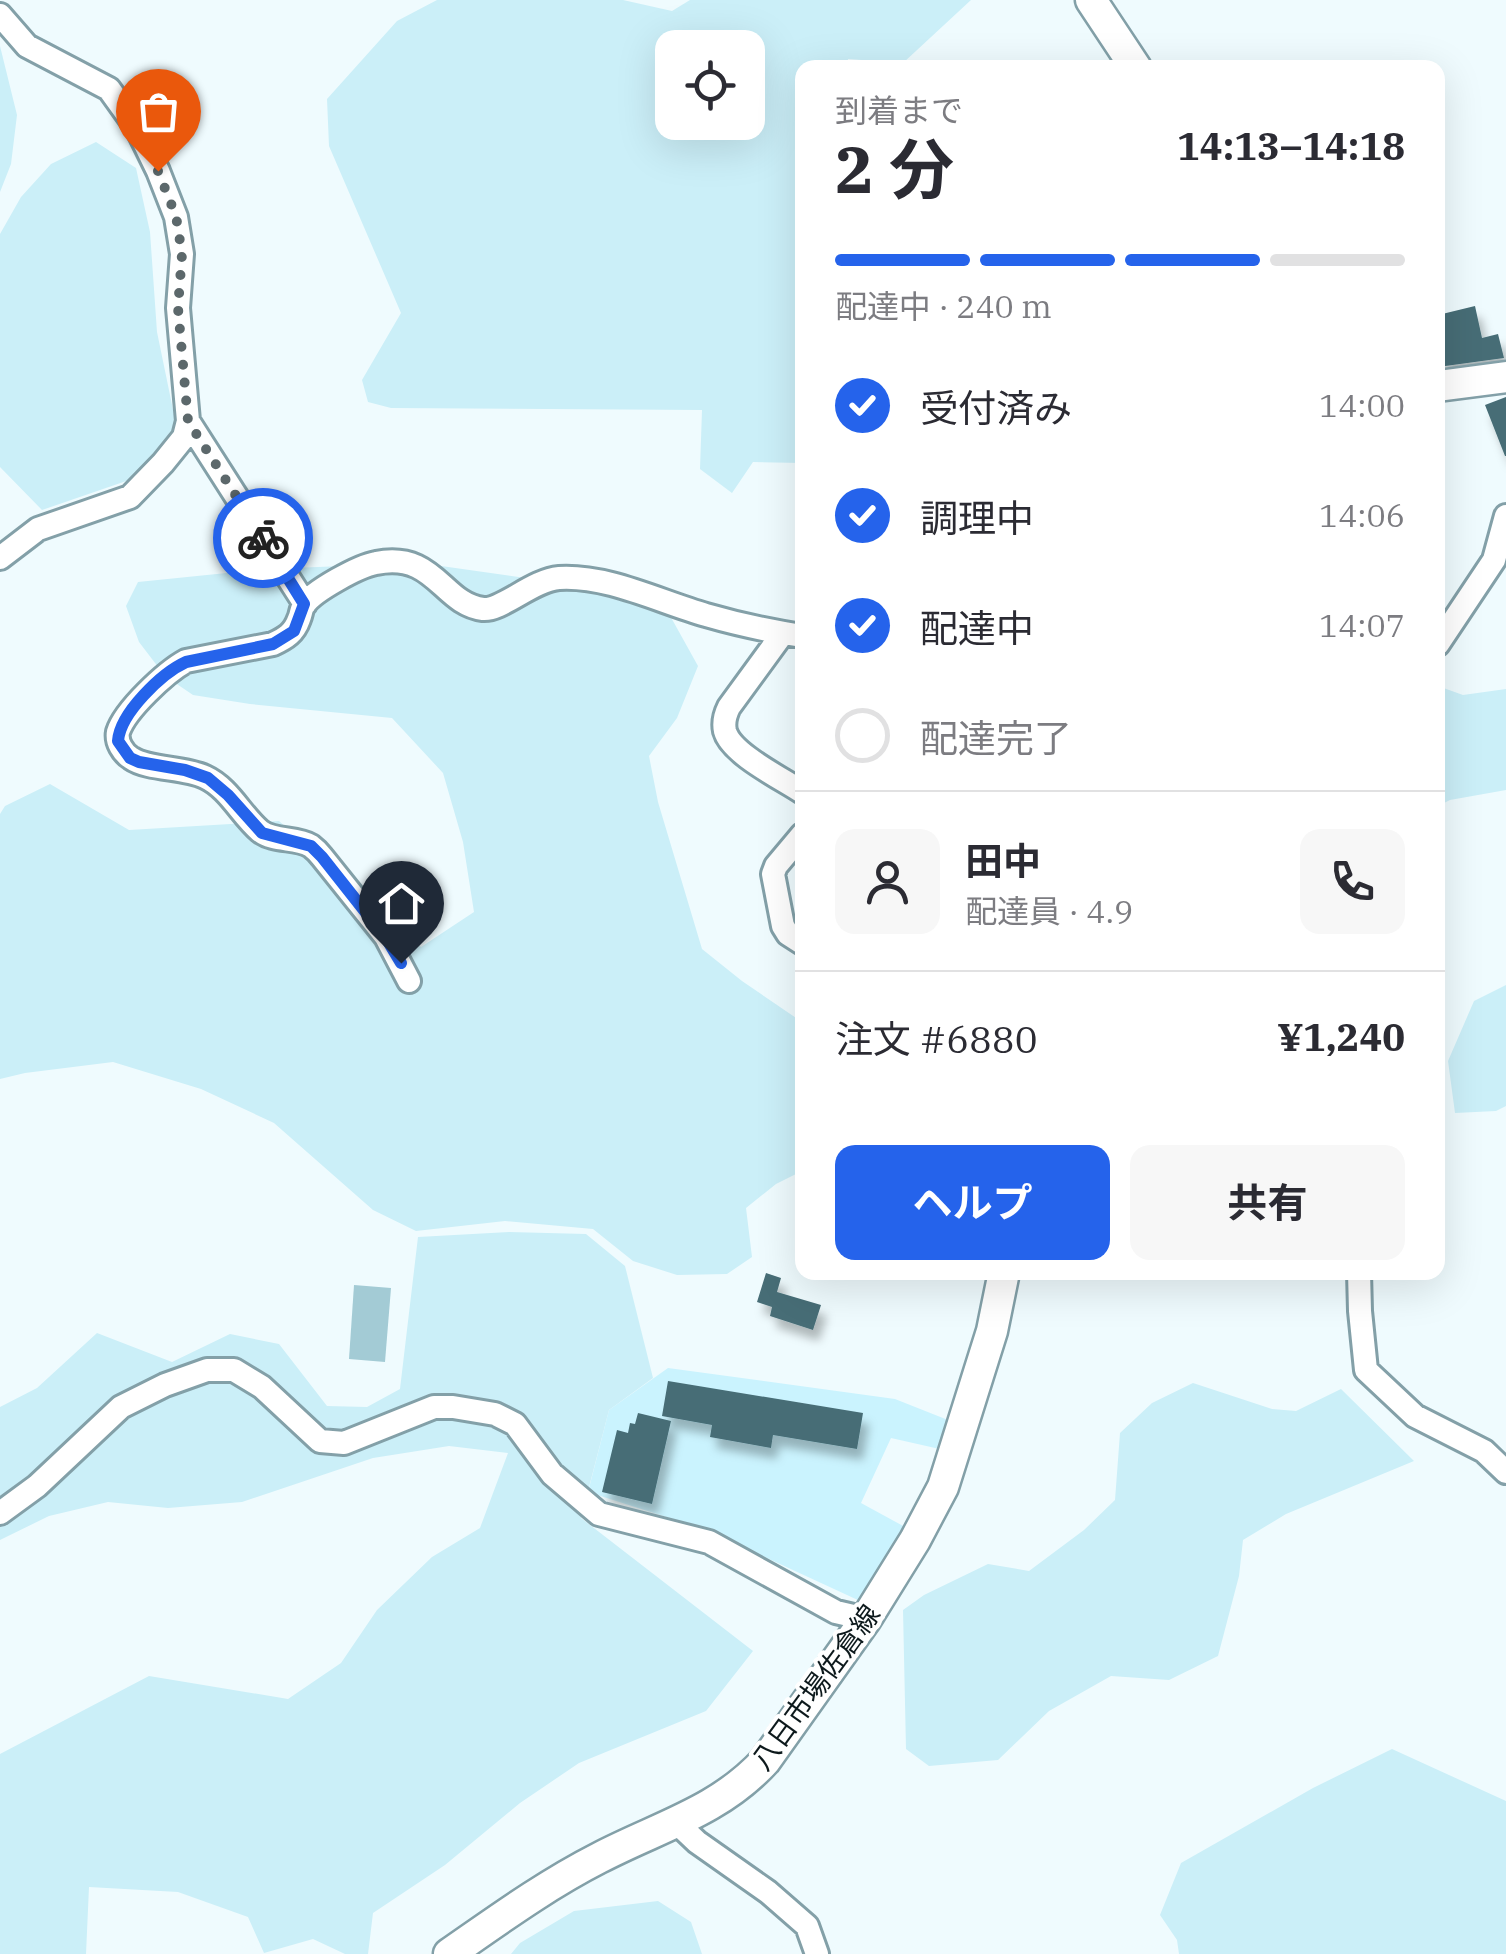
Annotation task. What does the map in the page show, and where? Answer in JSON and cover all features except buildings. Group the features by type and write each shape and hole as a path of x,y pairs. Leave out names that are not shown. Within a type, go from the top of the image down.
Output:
{"main road":[{"path":"1091,0 1131,60"},
{"path":"1445,385 1506,377"},
{"name":"八日市場佐倉線","path":"449,1954 562,1877 723,1799 757,1770 866,1619 943,1487 992,1331 1002,1280"}],"street":[{"path":"0,15 27,46 109,90 137,128 158,171 176,216 182,254 178,308 188,421 184,437 130,497 38,528 0,558"},
{"path":"188,421 304,604"},
{"path":"1445,634 1494,560 1506,516"},
{"path":"409,981 386,938 311,846 262,833 208,778 139,762 130,758 118,741 126,718 152,686 174,668 186,662 273,644 294,631 304,604 354,570 377,563 418,567 462,602 482,609 500,606 526,589 558,578 592,580 704,614 793,635 728,707 724,718 726,732 737,749 795,787"},
{"path":"795,843 773,874 782,926 795,938"},
{"path":"1359,1280 1366,1370 1415,1416 1484,1452 1506,1472"},
{"path":"0,1513 37,1486 121,1407 165,1385 208,1370 234,1370 262,1387 320,1441 344,1444 434,1407 495,1414 516,1424 552,1474 600,1514 709,1542 836,1612 866,1619"},
{"path":"677,1823 807,1926 817,1954"}],"shaded area":[{"path":"437,0 623,0 672,11 690,0 971,0 906,60 795,60 795,463 753,462 732,493 700,469 702,410 391,408 368,402 362,380 401,313 329,146 327,99 397,21"},
{"path":"0,46 17,115 11,164 0,192"},
{"path":"96,142 136,168 150,232 157,332 177,429 135,478 42,510 0,467 0,234 21,197 51,164"},
{"path":"420,563 589,587 663,603 698,666 677,718 649,756 658,802 702,949 795,1017 795,1174 746,1208 752,1257 727,1274 677,1275 633,1261 593,1229 505,1221 416,1231 373,1210 274,1123 201,1089 113,1062 0,1079 0,814 5,806 50,784 129,830 279,821 421,947 474,912 463,842 443,773 392,718 193,695 165,676 139,642 126,606 138,582 267,569"},
{"path":"1445,689 1463,695 1506,689 1506,790 1445,802"},
{"path":"1506,985 1506,1106 1496,1111 1455,1113 1448,1061 1474,1001"},
{"path":"509,1232 586,1234 625,1266 653,1378 609,1410 581,1518 753,1651 706,1711 579,1763 520,1803 445,1865 373,1913 368,1954 345,1954 313,1939 264,1953 248,1917 178,1892 89,1887 86,1954 0,1954 0,1754 149,1676 288,1699 341,1663 377,1610 432,1557 480,1528 508,1453 449,1446 373,1458 242,1502 168,1508 108,1502 49,1516 0,1540 0,1407 37,1388 97,1333 172,1362 230,1334 279,1344 327,1406 367,1407 400,1389 418,1237"},
{"path":"354,1285 391,1288 385,1362 349,1359"},
{"path":"668,1368 895,1399 953,1422 944,1450 891,1438 861,1503 905,1527 860,1601 704,1529 588,1492 609,1410"},
{"path":"1193,1383 1272,1409 1296,1411 1341,1389 1414,1461 1286,1514 1243,1540 1239,1576 1218,1656 1169,1680 1111,1676 1049,1711 998,1760 929,1766 906,1749 903,1610 924,1595 988,1564 1029,1571 1084,1530 1115,1500 1120,1433 1152,1403"},
{"path":"1392,1749 1506,1801 1506,1954 1179,1954 1177,1940 1160,1915 1181,1863 1313,1788"},
{"path":"658,1901 691,1922 702,1954 511,1954 520,1943 574,1911"}],"way so far":[{"path":"158,171 176,216 182,254 178,308 188,421 263,538"}],"route":[{"path":"263,538 304,604 294,631 273,644 186,662 174,668 152,686 126,718 118,741 122,750 139,762 208,778 262,833 311,846 386,938 401,963"}]}
